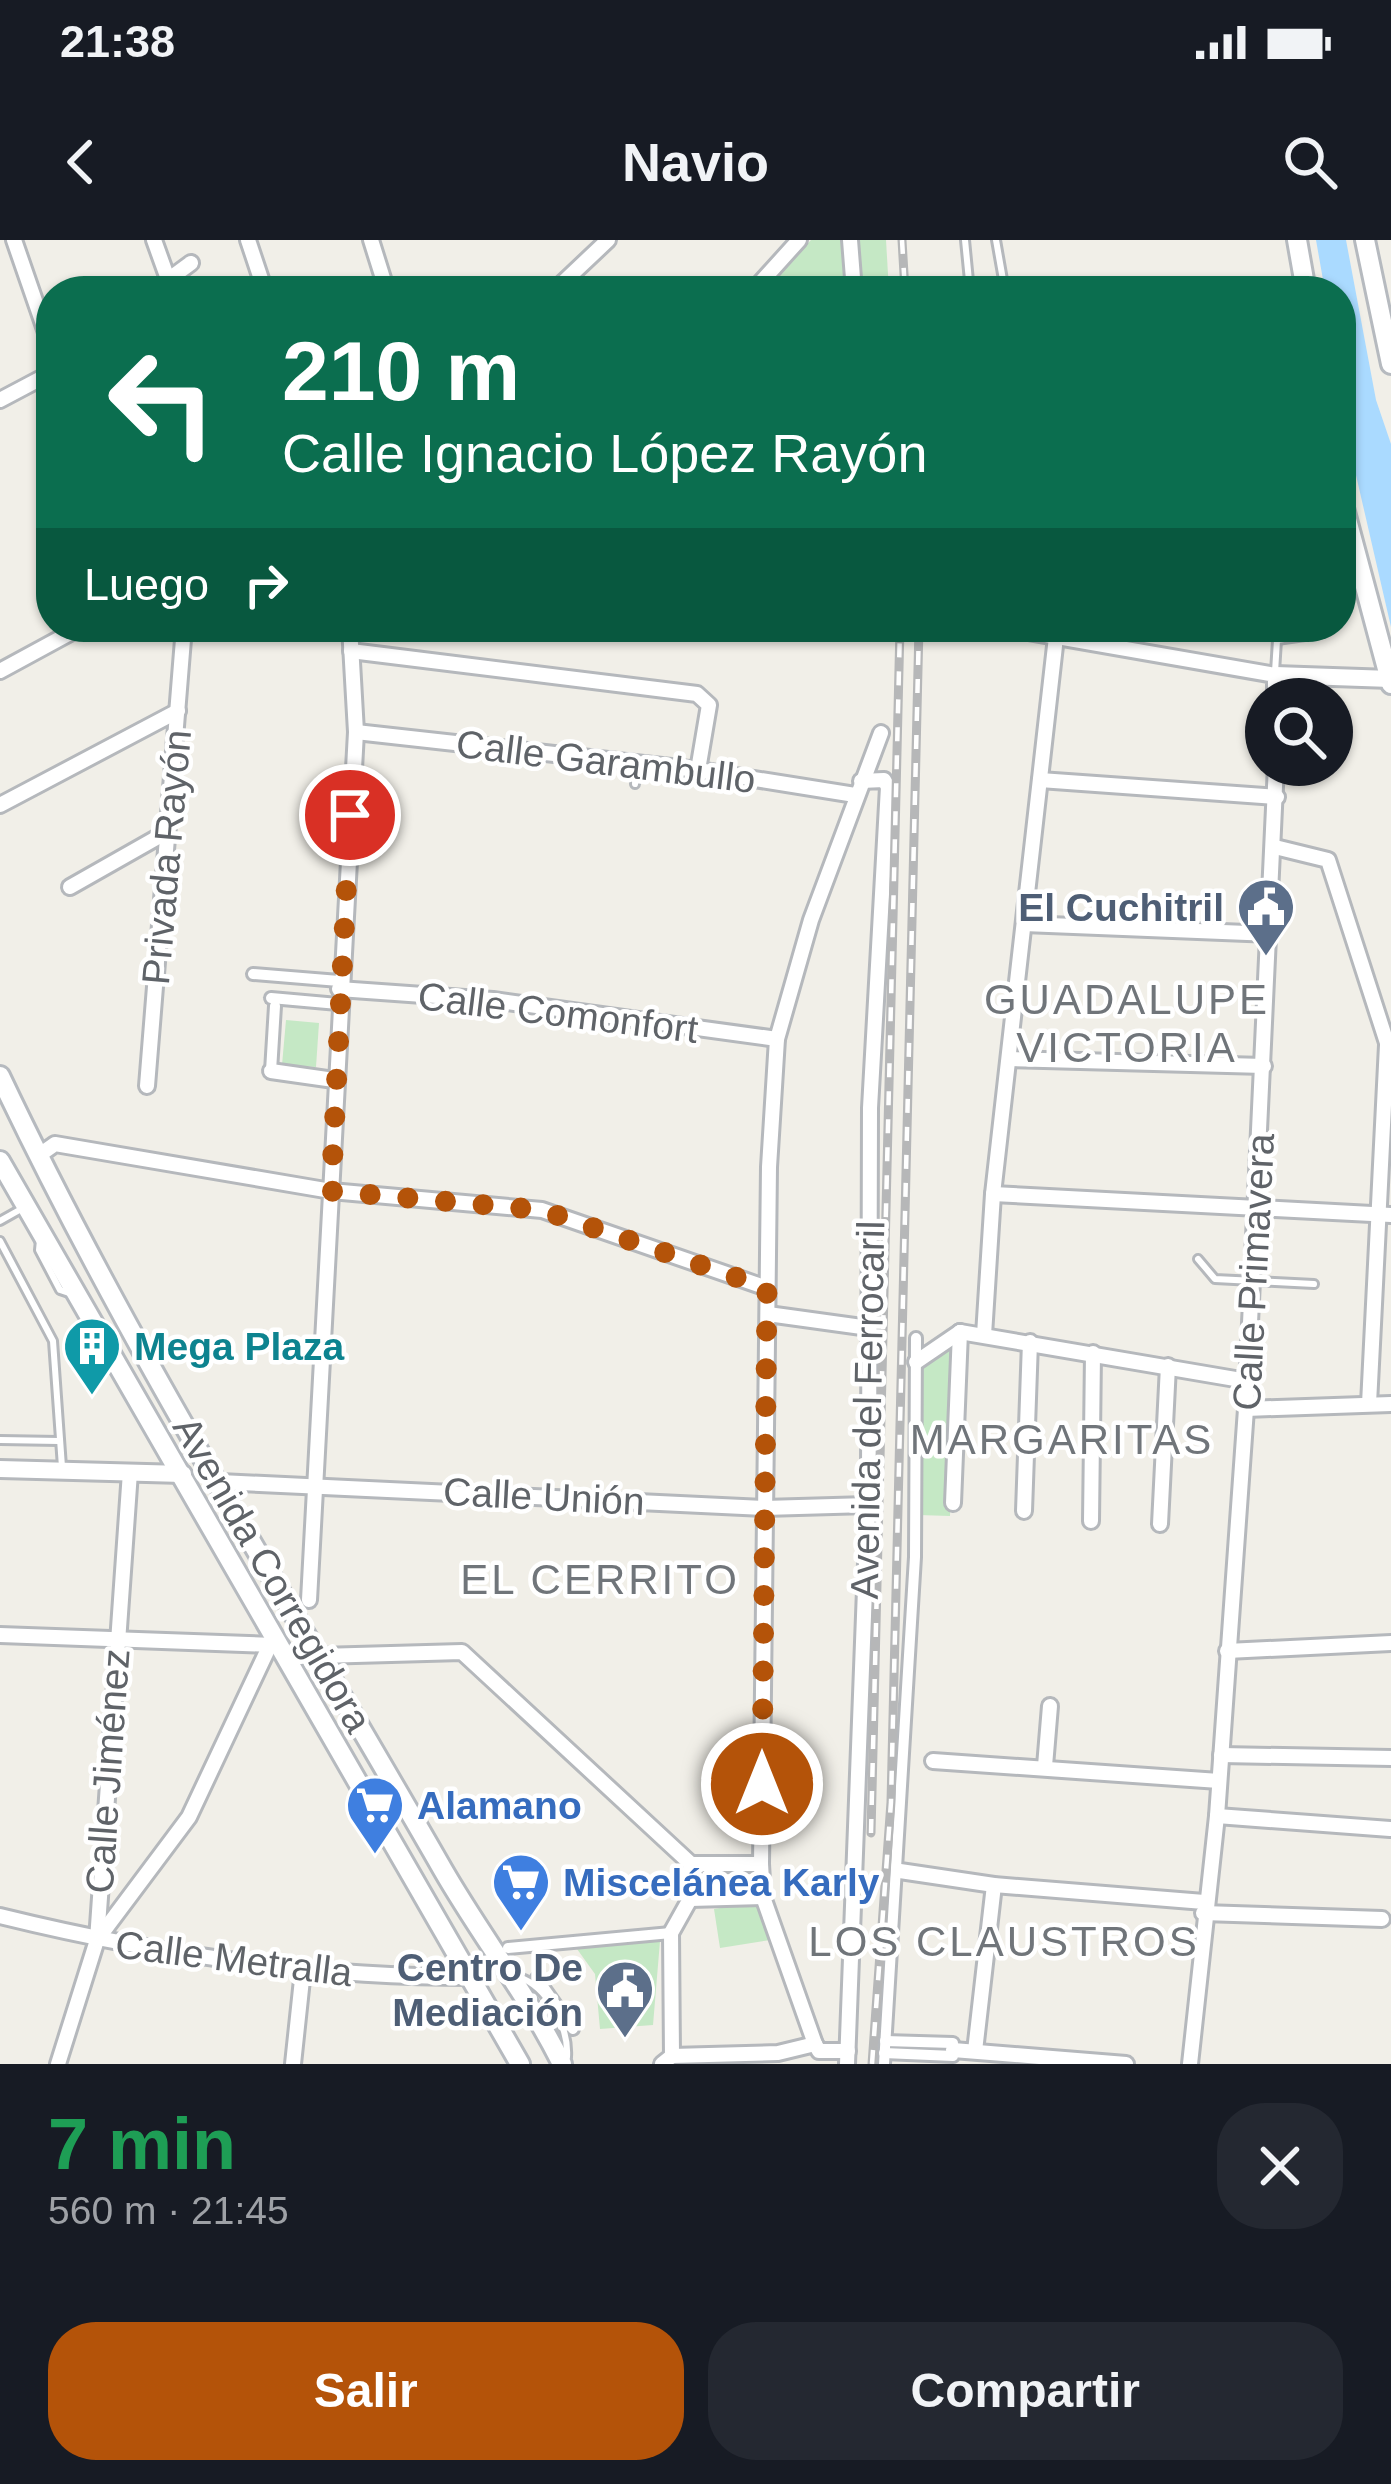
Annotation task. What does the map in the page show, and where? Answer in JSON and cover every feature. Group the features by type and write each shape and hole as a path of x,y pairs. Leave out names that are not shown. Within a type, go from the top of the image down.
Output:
{"main road":[{"path":"1297,240 1303,276"},
{"path":"1365,240 1391,364"},
{"path":"1356,553 1390,680"},
{"name":"Avenida Corregidora","path":"0,1076 38,1156 220,1482 564,2064"},
{"name":"Avenida Corregidora","path":"0,1161 183,1474 273,1645 516,2057"},
{"path":"516,2057 538,2048 547,2034"}],"street":[{"path":"14,240 36,304"},
{"path":"154,240 167,276"},
{"path":"248,240 260,276"},
{"path":"371,240 382,276"},
{"path":"570,276 608,240"},
{"path":"767,276 799,240"},
{"path":"850,240 853,276"},
{"path":"172,276 191,263"},
{"path":"0,400 36,381"},
{"path":"0,671 54,642"},
{"name":"Privada Rayón","path":"146,1086 183,642"},
{"path":"309,1600 327,1340 334,1080 356,732 351,642"},
{"path":"984,1335 993,1194 1056,642"},
{"path":"1086,642 1275,675 1390,680"},
{"path":"351,652 697,694 709,705 698,770"},
{"path":"0,805 178,711"},
{"name":"Calle Garambullo","path":"356,732 858,788"},
{"path":"848,2058 819,2051 815,2044 763,1897 767,1288 777,1039 858,788 881,733"},
{"name":"Avenida del Ferrocaril","path":"848,2058 868,1505 870,1108 888,787 884,780 858,788"},
{"path":"1040,780 1277,797"},
{"name":"Calle Primavera","path":"1190,2064 1219,1781 1246,1409 1273,934 1277,786"},
{"path":"70,887 167,832"},
{"path":"1274,847 1328,860 1389,1049 1386,1215 1369,1404"},
{"path":"1024,924 1273,934"},
{"path":"253,974 339,992"},
{"path":"334,1080 271,1071 273,1002 339,992"},
{"name":"Calle Comonfort","path":"339,992 493,1000 777,1039"},
{"path":"1009,1059 1264,1066"},
{"path":"38,1156 55,1144 331,1191 542,1210 767,1288"},
{"path":"993,1194 1386,1215"},
{"path":"768,1314 869,1328"},
{"path":"953,1503 959,1332 1247,1381"},
{"name":"Avenida del Ferrocaril","path":"916,1362 959,1332"},
{"name":"Avenida del Ferrocaril","path":"884,2053 900,1870 915,1557 916,1338"},
{"path":"1024,1511 1030,1342"},
{"path":"1091,1520 1093,1353"},
{"path":"1160,1524 1168,1366"},
{"path":"1246,1409 1391,1404"},
{"path":"0,1468 183,1474"},
{"name":"Calle Jiménez","path":"58,2064 97,1940 130,1472"},
{"name":"Calle Unión","path":"220,1482 315,1489 491,1491 764,1508 868,1505"},
{"path":"0,1635 273,1645 189,1817 97,1940"},
{"path":"1227,1651 1391,1643"},
{"path":"320,1656 462,1652 691,1864 761,1864"},
{"path":"1045,1766 1050,1706"},
{"path":"1221,1755 1391,1758"},
{"path":"932,1761 1219,1781"},
{"path":"1216,1816 1390,1828"},
{"path":"691,1864 690,1899 671,1933 674,2060 778,2053 815,2044"},
{"path":"900,1870 1204,1907 1382,1919"},
{"path":"975,2051 994,1885"},
{"path":"690,1899 763,1897"},
{"name":"Calle Metralla","path":"0,1916 97,1940 304,1970 471,1977"},
{"path":"502,1956 671,1933"},
{"path":"293,2064 304,1970"},
{"path":"536,1978 573,2029"},
{"path":"884,2053 952,2056 953,2050 1126,2064"}],"lane":[{"path":"965,240 969,276"},
{"path":"996,240 1002,276"},
{"path":"1275,675 1277,642"},
{"path":"634,784 636,763"},
{"path":"0,1221 25,1207"},
{"path":"0,1241 52,1341 62,1470"},
{"path":"1198,1259 1215,1279 1314,1284"},
{"path":"0,1440 59,1441"},
{"path":"502,1956 531,1981 568,2032 564,2064"},
{"path":"547,2034 554,2012"}],"green space":[{"path":"811,240 886,240 888,276 777,276"},
{"path":"286,1020 319,1023 316,1067 282,1065"},
{"path":"955,1341 950,1516 918,1515 922,1368"},
{"path":"763,1901 770,1940 720,1948 714,1909"},
{"path":"660,1941 653,2025 600,2029 595,1974 577,1949"}],"water":[{"path":"1316,240 1346,240 1353,276 1322,276"},
{"path":"1356,293 1376,400 1391,444 1391,627 1356,475"}],"railway":[{"path":"902,240 904,276"},
{"path":"871,1833 900,642"},
{"path":"872,2064 891,1802 919,642"}],"place":[{"name":"El Cuchitril","path":"1266,958"},
{"name":"Mega Plaza","path":"92,1397"},
{"name":"Alamano","path":"375,1856"},
{"name":"Miscelánea Karly","path":"521,1933"},
{"name":"Centro De Mediación","path":"625,2040"}],"district":[{"name":"GUADALUPE VICTORIA","path":"1127,1023"},
{"name":"MARGARITAS","path":"1062,1439"},
{"name":"EL CERRITO","path":"600,1579"},
{"name":"LOS CLAUSTROS","path":"1004,1941"}],"route":[{"path":"350,815 331,1191 542,1210 767,1288 762,1784"}]}
